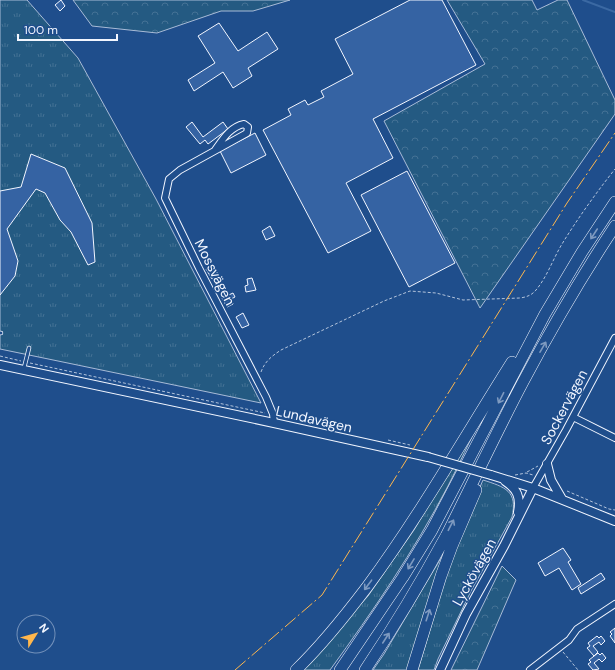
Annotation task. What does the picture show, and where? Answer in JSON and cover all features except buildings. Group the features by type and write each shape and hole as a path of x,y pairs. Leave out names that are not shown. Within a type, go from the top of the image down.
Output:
{"highway":[{"path":"296,670 352,607 399,543 500,381 545,314 582,252 615,202"},
{"path":"365,670 396,623 442,543 524,381 592,262 615,226"},
{"path":"340,670 403,577 432,530 545,314"},
{"path":"412,670 436,591 452,546 524,381"}],"main road":[{"name":"Lundavägen","path":"0,365 273,419 428,458 533,488 615,521"},
{"path":"547,464 551,480 563,500"},
{"path":"501,478 513,487 519,498 520,502 518,513 514,525"},
{"name":"Lyckövägen","path":"440,670 466,614 533,488"}],"street":[{"name":"Mossvägen","path":"215,150 226,135 237,126 244,124 248,127 247,133 180,170 169,179 165,198 199,268 270,404 273,419"},
{"name":"Sockervägen","path":"533,488 615,338"},
{"path":"573,416 615,438"},
{"path":"530,670 569,640 577,629 615,604"}],"lane":[{"path":"24,370 29,348"}],"path":[{"path":"260,384 263,366 273,355 410,290 463,300 520,298 531,294 540,284 561,246 584,210 615,169"},
{"path":"0,356 6,358"},
{"path":"46,366 273,419 302,421"},
{"path":"382,439 406,443 414,447"},
{"path":"562,651 578,670"}],"green space":[{"path":"0,0 27,0 78,58 156,199 261,403 0,349"},
{"path":"73,0 290,0 253,11 221,11 157,33 92,26"},
{"path":"447,0 532,0 537,10 558,0 567,0 615,100 615,114 480,308 384,121 485,64"},
{"path":"481,418 448,486 421,534 346,648 330,670 301,670 368,596 414,530"},
{"path":"483,480 498,485 508,491 513,501 512,517 471,591 434,670 418,670 454,549"},
{"path":"444,553 408,670 373,670 384,654"},
{"path":"502,566 516,580 477,670 451,670"}],"waterway":[{"path":"583,0 615,12"}],"power":[{"path":"235,670 322,595 567,203 615,133"}]}
